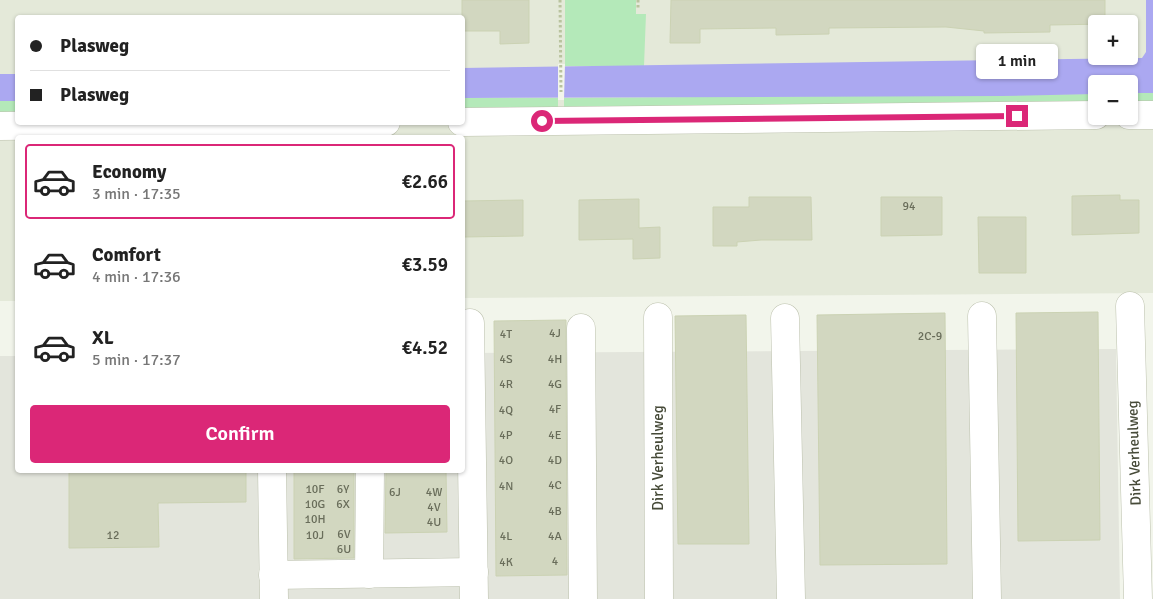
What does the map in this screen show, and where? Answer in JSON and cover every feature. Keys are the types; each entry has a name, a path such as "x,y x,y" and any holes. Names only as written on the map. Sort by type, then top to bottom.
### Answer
{"street":[{"path":"465,122 1088,115"},
{"path":"1138,115 1153,115"},
{"path":"0,126 96,125"},
{"name":"Dirk Verheulweg","path":"1130,306 1138,599"},
{"path":"982,316 987,599"},
{"name":"Dirk Verheulweg","path":"658,317 659,599"},
{"path":"786,318 791,599"},
{"path":"470,323 474,599"},
{"path":"581,328 583,599"},
{"path":"272,473 274,587 369,574 474,572"},
{"path":"369,574 370,473"}],"path":[{"path":"560,0 561,98"},
{"path":"638,0 638,10"}],"shaded area":[{"path":"0,0 1153,0 1153,293 465,298 465,135 15,135 15,301 0,301"},
{"path":"1146,0 1153,0 1153,93 1138,93 1138,75 1088,75 1088,94 465,98 465,68 1088,59 1088,65 1138,65 1138,58 1142,58 1146,52"},
{"path":"0,74 15,74 15,101 0,101"},
{"path":"1116,349 1120,599 0,599 0,356 15,356 15,473 465,473 465,353"}],"green space":[{"path":"565,0 636,0 636,14 646,14 644,66 565,66"},
{"path":"1138,93 1153,93 1153,105 1138,105"},
{"path":"1088,94 1088,105 564,110 564,98"},
{"path":"465,98 558,98 558,110 465,111"},
{"path":"0,101 15,101 15,114 0,114"}],"pier":[{"path":"558,64 565,64 564,100 558,100"}],"building":[{"path":"462,0 529,0 529,43 500,44 500,31 465,31 465,15 462,15"},
{"path":"671,0 1105,0 1105,15 1088,15 1088,24 1050,25 1050,32 984,33 984,31 946,27 829,28 829,34 776,35 776,28 700,29 700,43 670,43"},
{"path":"1120,195 1120,200 1139,200 1139,233 1072,235 1072,196"},
{"path":"749,197 811,197 812,240 761,240 737,242 737,246 713,246 713,207 749,207"},
{"path":"881,197 942,197 942,235 881,236"},
{"path":"639,199 639,228 660,227 660,258 633,259 633,239 579,240 579,200"},
{"path":"523,200 523,236 465,237 465,201"},
{"path":"978,217 1026,217 1026,273 979,273"},
{"path":"1098,312 1100,540 1018,541 1016,313"},
{"path":"945,313 947,564 820,565 817,315"},
{"path":"746,315 749,544 678,544 675,316"},
{"path":"566,320 567,575 496,576 494,321"},
{"path":"69,473 246,473 246,502 158,503 159,547 69,548"},
{"path":"294,473 354,473 354,558 294,559"},
{"path":"386,473 446,473 447,532 385,533"}],"route":[{"path":"542,121 1017,116"}]}
